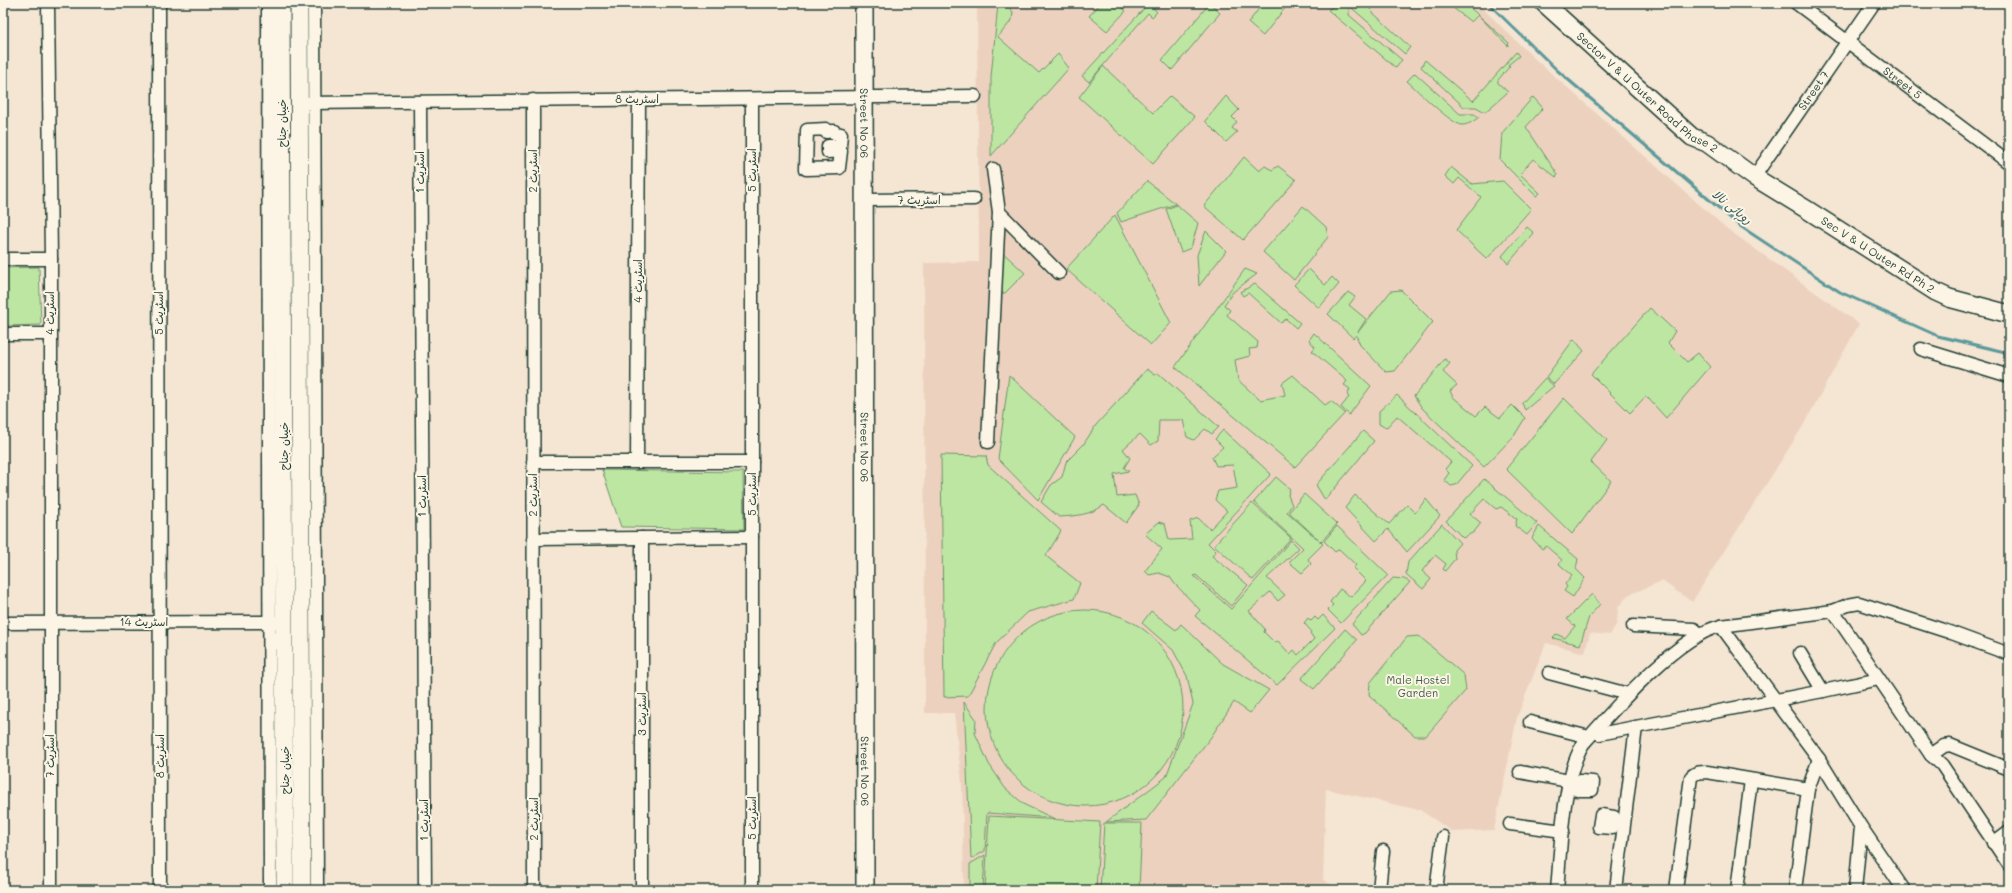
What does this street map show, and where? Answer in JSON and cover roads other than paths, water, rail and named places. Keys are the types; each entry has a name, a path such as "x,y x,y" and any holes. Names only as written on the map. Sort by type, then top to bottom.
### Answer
{"main road":[{"name":"خیبان جناح","path":"281,3 277,622 285,890"},
{"name":"خیبان جناح","path":"299,3 307,103 302,890"},
{"name":"Street No 06","path":"864,3 865,890"},
{"name":"Sector V & U Outer Road Phase 2","path":"1544,3 1692,137 1707,143 1754,178"},
{"path":"1558,3 1698,128 1707,143"},
{"name":"Sec V & U Outer Rd Ph 2","path":"1754,178 1806,209 1936,292 1949,298 2009,314"}],"street":[{"name":"اسٹریٹ 4","path":"48,3 51,259 50,622"},
{"name":"اسٹریٹ 5","path":"159,3 160,622"},
{"path":"268,3 277,622 270,890"},
{"path":"314,3 307,103 317,890"},
{"name":"Street 5","path":"1796,3 2009,163"},
{"name":"Street 7","path":"1754,178 1874,3"},
{"name":"اسٹریٹ 8","path":"307,103 975,96"},
{"name":"اسٹریٹ 4","path":"637,462 639,99"},
{"name":"اسٹریٹ 5","path":"752,99 752,890"},
{"name":"اسٹریٹ 2","path":"533,100 534,890"},
{"name":"اسٹریٹ 1","path":"420,102 425,890"},
{"path":"826,129 826,132 834,131 834,133 841,134 840,146 828,146 828,152 841,152 839,168 806,169 807,130 826,129"},
{"path":"988,442 994,278 999,212 993,170"},
{"name":"اسٹریٹ 7","path":"864,200 974,199"},
{"path":"999,212 1059,273"},
{"path":"3,259 51,259"},
{"path":"3,334 50,334"},
{"path":"1921,349 2009,376"},
{"path":"533,462 752,462"},
{"path":"533,539 752,537"},
{"name":"اسٹریٹ 3","path":"642,538 642,890"},
{"path":"1557,890 1569,781 1579,751 1628,694 1664,661 1700,634 1721,626 1833,611 1848,605 1859,603 1942,629 2009,654"},
{"path":"1833,611 1931,755 1942,766 2009,865"},
{"name":"اسٹریٹ 7","path":"50,622 51,890"},
{"name":"اسٹریٹ 8","path":"160,622 160,890"},
{"name":"اسٹریٹ 14","path":"3,623 277,622"},
{"path":"1633,626 1694,629 1700,634"},
{"path":"1721,626 1774,700 1819,759 1861,827 1904,890"},
{"path":"1800,653 1823,692"},
{"path":"1549,673 1628,694"},
{"path":"1530,722 1599,734 1823,692 1879,679"},
{"path":"1616,890 1636,727"},
{"path":"1931,755 1944,746 1950,745 2009,769"},
{"path":"1795,890 1808,789 1819,759"},
{"path":"1520,772 1569,781"},
{"path":"1676,890 1691,778 1698,772 1808,789"},
{"path":"1737,890 1751,780"},
{"path":"1510,824 1563,830"},
{"path":"1855,890 1861,827"},
{"path":"1993,843 2009,832"},
{"path":"1436,890 1443,837"},
{"path":"1379,890 1383,851"}],"waterway":[{"name":"روہائی نالا","path":"1488,3 1558,71 1740,226 1840,292 1938,336 2009,353"}],"park label":[{"name":"Male Hostel Garden","path":"1418,686"}]}
